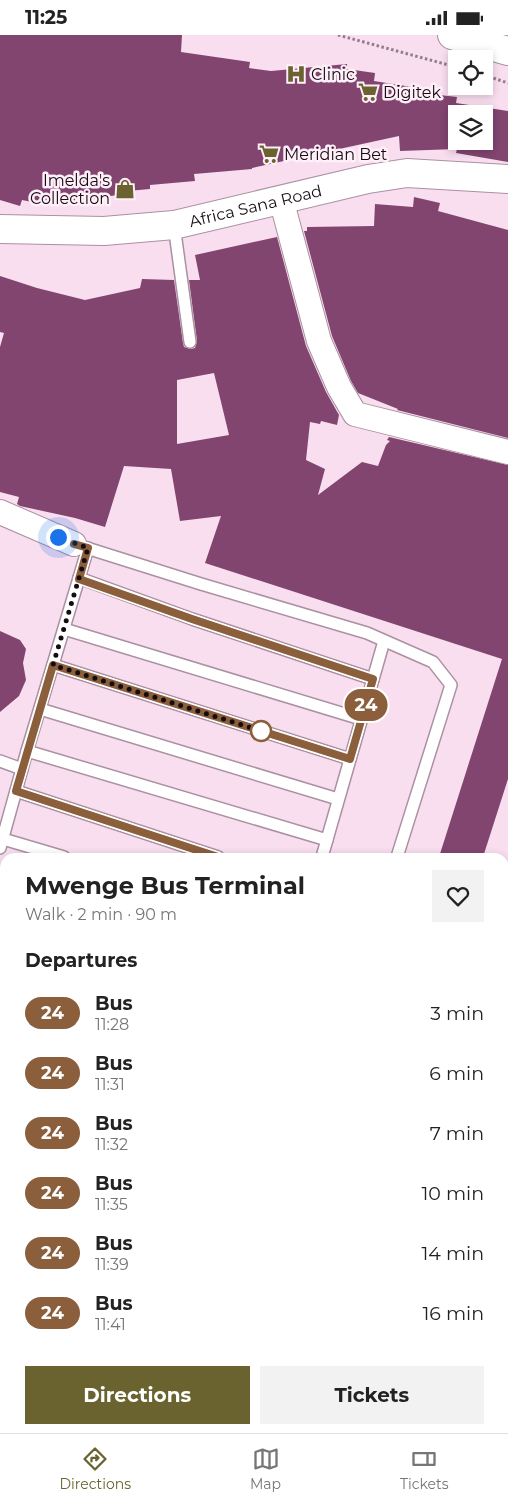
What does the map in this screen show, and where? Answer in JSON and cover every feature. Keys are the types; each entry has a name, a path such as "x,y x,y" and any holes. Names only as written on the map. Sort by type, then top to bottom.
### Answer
{"main road":[{"path":"452,35 508,51"},
{"name":"Africa Sana Road","path":"0,229 104,231 174,225 368,179 407,173 508,179"}],"street":[{"path":"281,199 319,341 339,387 355,414 508,451"},
{"path":"0,512 81,546"}],"lane":[{"path":"174,225 190,341"},
{"path":"45,853 2,844 27,751 79,579 81,546 201,585 367,633 432,662 451,685 398,853"},
{"path":"79,579 373,679"},
{"path":"64,629 361,719"},
{"path":"323,853 384,641"},
{"path":"53,665 350,759"},
{"path":"40,709 338,799"},
{"path":"27,751 326,840"},
{"path":"0,761 22,769"},
{"path":"16,791 206,853"}],"path":[{"path":"338,35 448,65"},
{"path":"493,78 508,83"}],"building":[{"path":"0,35 182,35 181,52 250,62 249,68 271,71 347,64 347,69 375,73 374,81 412,87 412,90 431,94 457,97 456,103 469,105 448,105 448,149 400,151 399,136 252,169 194,174 195,181 150,185 150,189 128,191 129,193 87,200 87,202 37,203 22,200 20,206 0,200"},
{"path":"493,109 508,111 508,162 456,153 457,150 493,150"},
{"path":"414,197 440,203 438,211 508,230 508,438 397,410 358,393 332,336 304,231 307,231 307,227 374,226 375,204 413,207"},
{"path":"277,237 306,346 326,392 339,415 337,425 321,421 320,424 310,422 306,460 325,469 318,495 362,462 378,466 386,445 390,441 387,440 389,437 508,465 508,779 484,853 440,853 502,659 205,563 221,516 180,521 171,469 124,466 105,527 75,518 20,506 17,504 19,497 0,492 0,347 4,333 0,332 0,276 85,300 140,288 142,279 174,280 183,343 184,347 191,349 195,348 197,341 189,280 200,280 195,255","holes":["214,373 229,435 177,444 177,380"]},
{"path":"0,631 20,640 26,649 23,663 26,680 19,696 0,712"}],"bus line":[{"name":"24","path":"74,544 88,548 79,579 373,679 350,759 53,665 16,791 206,853"}],"place":[{"name":"Clinic","path":"296,74"},
{"name":"Digitek","path":"368,92"},
{"name":"Meridian Bet","path":"269,154"},
{"name":"Imelda's Collection","path":"125,189"}],"route":[{"path":"58,537 88,548 53,665 261,731"}]}
